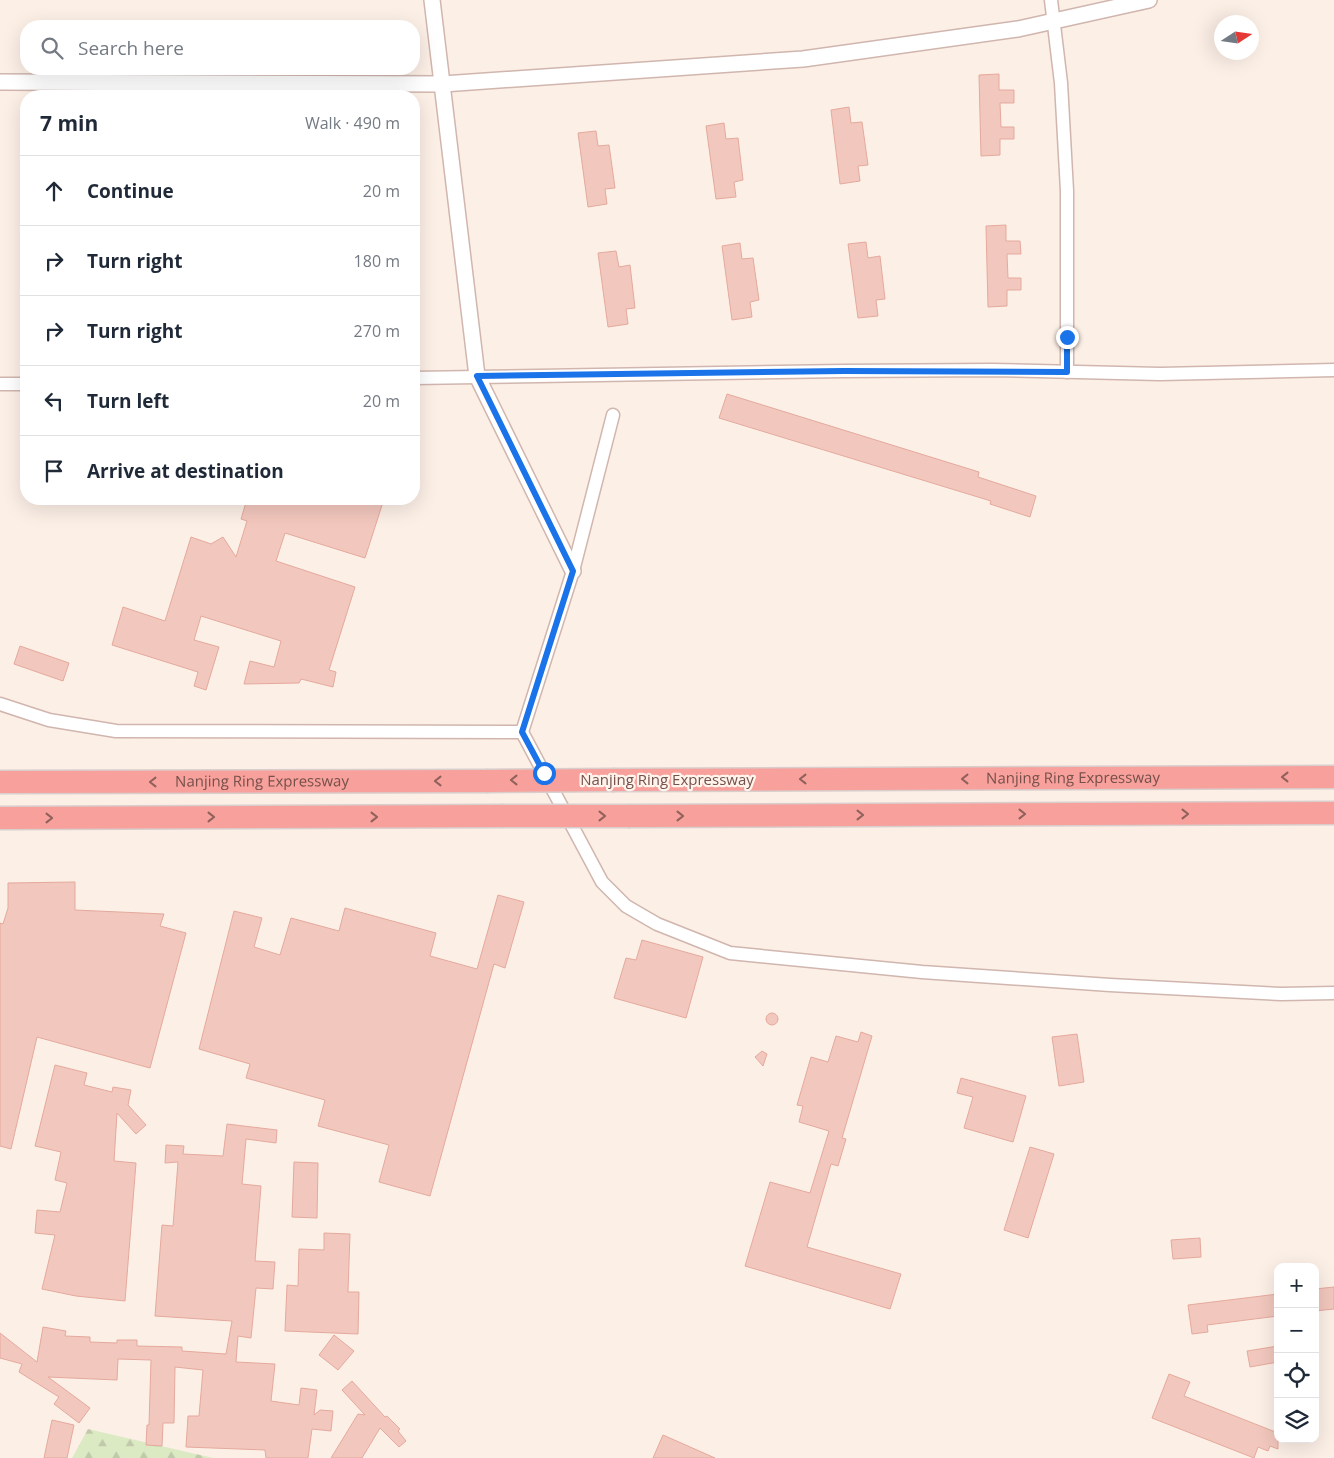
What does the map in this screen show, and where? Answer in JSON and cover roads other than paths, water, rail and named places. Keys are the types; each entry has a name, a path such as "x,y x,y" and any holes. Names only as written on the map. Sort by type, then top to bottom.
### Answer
{"highway":[{"name":"Nanjing Ring Expressway","path":"0,782 1334,777"},
{"path":"0,818 1334,813"}],"street":[{"path":"432,0 477,376 573,571"},
{"path":"1052,0 1056,21 1067,190 1067,372"},
{"path":"0,82 443,84 504,81 803,59 1018,29 1149,0"},
{"path":"420,378 844,371 1160,374 1334,370"},
{"path":"0,384 20,384"},
{"path":"613,415 573,571 522,732 602,882 626,906 657,924 730,952 922,972 1110,985 1280,994 1334,993"},
{"path":"0,704 49,720 116,731 522,732"}]}
